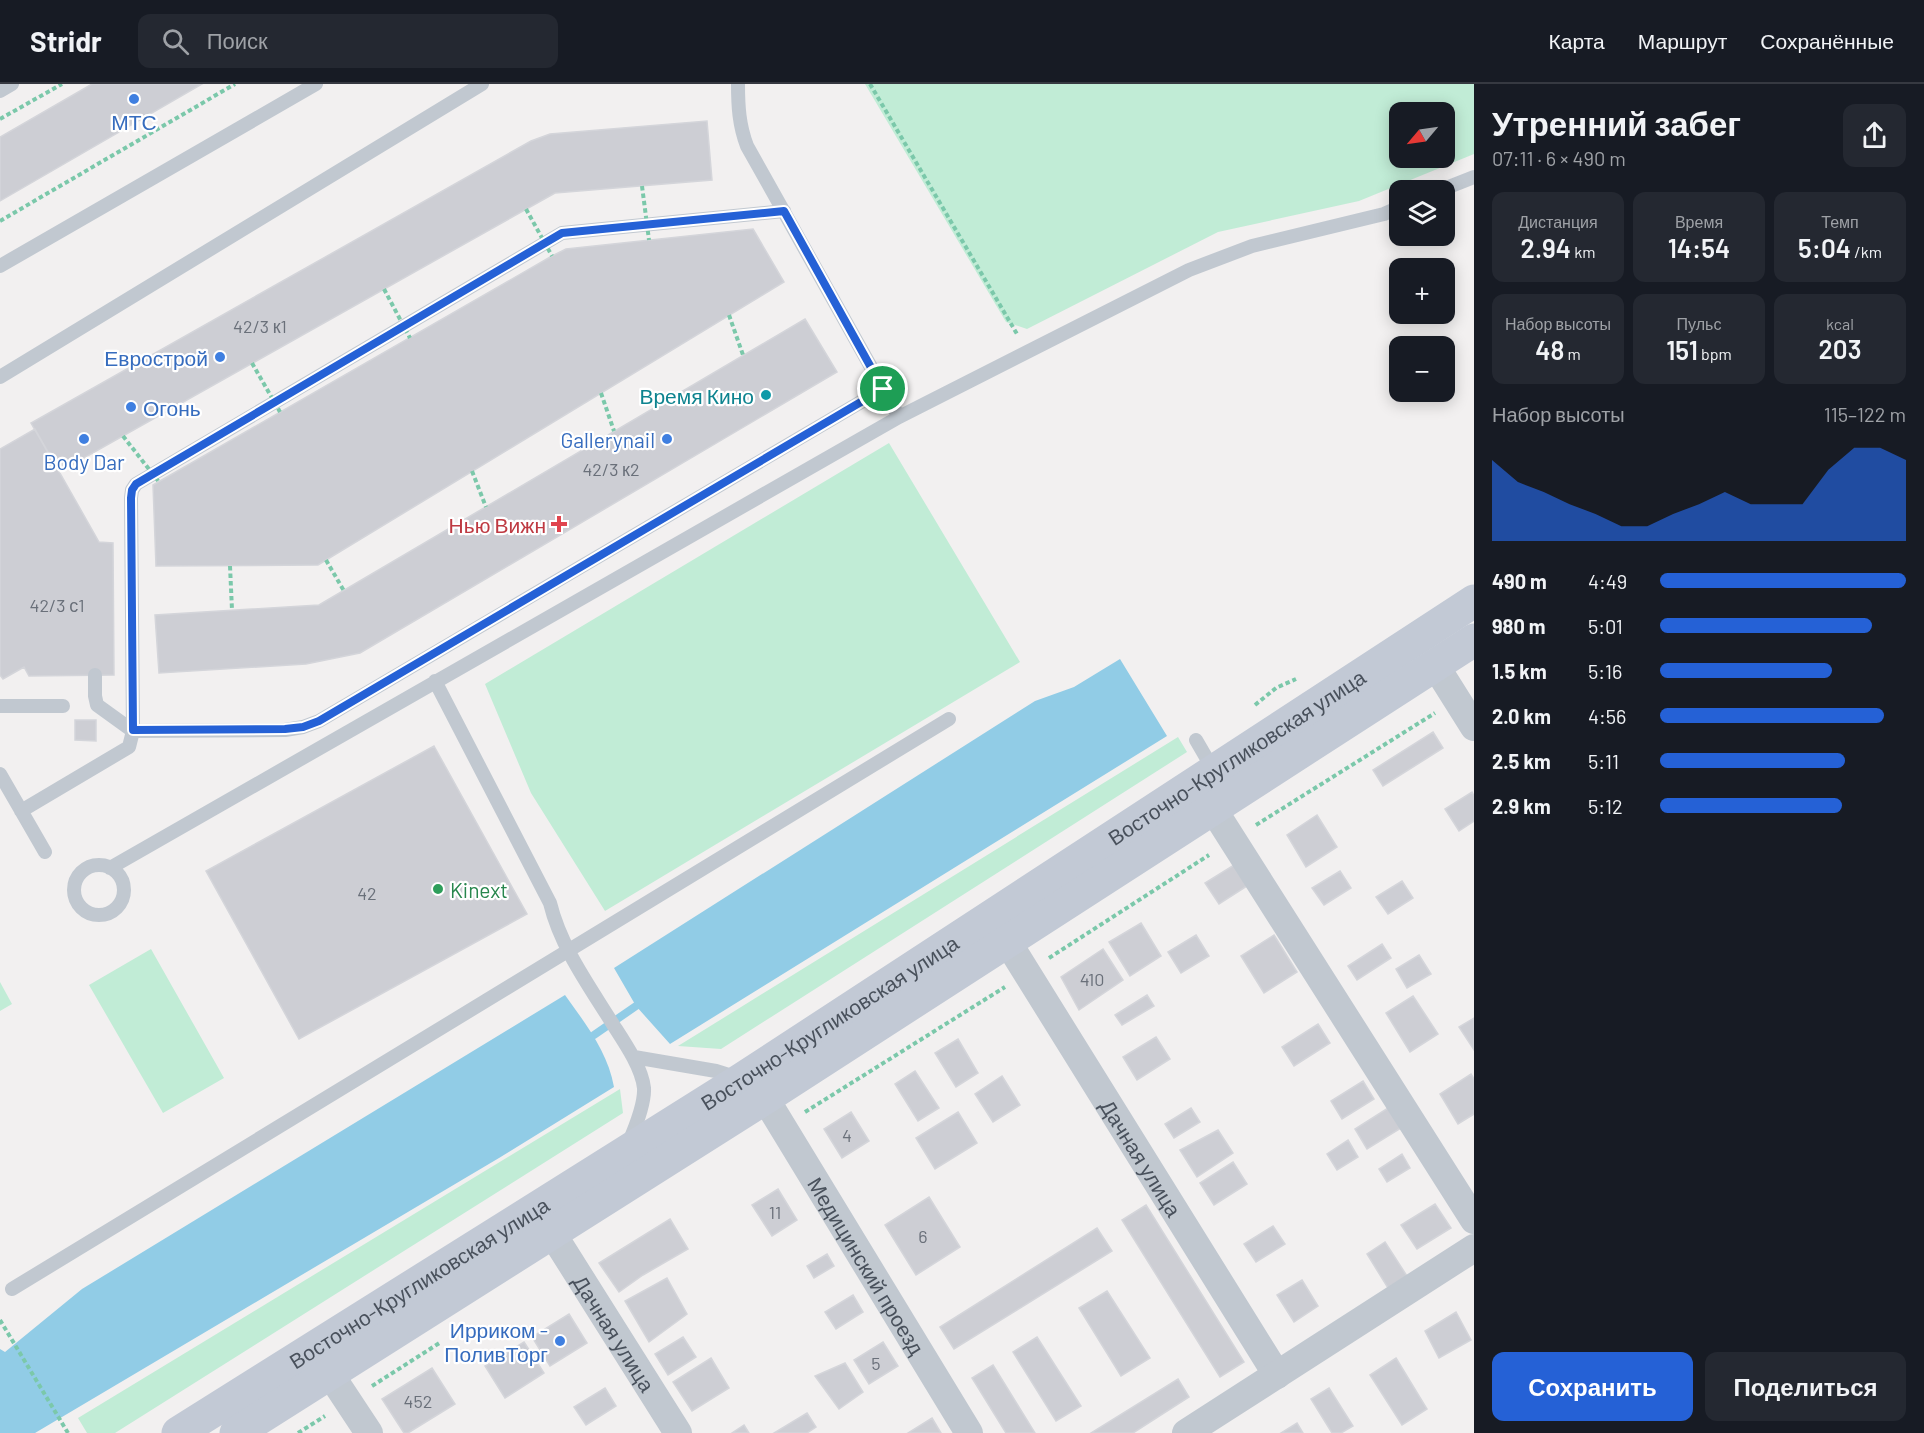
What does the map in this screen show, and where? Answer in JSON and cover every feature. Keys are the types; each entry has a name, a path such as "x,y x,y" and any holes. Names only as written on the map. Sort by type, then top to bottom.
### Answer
{"main road":[{"name":"Восточно-Кругликовская улица","path":"236,1433 552,1233 753,1089 1214,771 1474,602"},
{"name":"Восточно-Кругликовская улица","path":"178,1433 627,1150 753,1089 1007,941 1474,640"}],"street":[{"path":"1435,665 1474,728"},
{"path":"1213,809 1474,1220"},
{"name":"Дачная улица","path":"1007,941 1277,1375"},
{"name":"Медицинский проезд","path":"753,1089 782,1126 969,1433"},
{"name":"Дачная улица","path":"552,1233 678,1433"},
{"path":"1186,1433 1474,1248"},
{"path":"330,1374 369,1433"}],"lane":[{"path":"0,91 12,84"},
{"path":"0,266 298,88 316,84"},
{"path":"0,377 482,84"},
{"path":"738,84 738,110 747,146 899,417"},
{"path":"1455,184 1474,177"},
{"path":"21,811 129,747 133,730 131,498 136,484 562,233 784,211"},
{"path":"110,868 899,417 1189,270 1251,246 1389,212"},
{"path":"95,675 94,696 97,706 133,730 303,727 319,721 883,389"},
{"path":"435,681 550,903 554,920 568,951 634,1058 644,1089 638,1120 627,1150"},
{"path":"0,706 63,706"},
{"path":"12,1289 949,719"},
{"path":"1196,740 1214,771"},
{"path":"0,774 45,852"},
{"path":"634,1058 716,1071 753,1089"}],"path":[{"path":"0,119 62,84"},
{"path":"0,221 235,84"},
{"path":"870,84 1018,335"},
{"path":"642,186 649,240"},
{"path":"526,209 552,256"},
{"path":"384,289 410,338"},
{"path":"729,315 743,355"},
{"path":"252,363 280,412"},
{"path":"601,393 614,431"},
{"path":"123,436 159,482"},
{"path":"472,471 486,507"},
{"path":"326,560 344,591"},
{"path":"230,566 232,610"},
{"path":"782,1126 1027,973 1232,839 1456,699"},
{"path":"0,1320 68,1432"}],"green space":[{"path":"865,84 1474,84 1474,154 1455,162 1455,102 1389,102 1389,168 1440,168 1410,180 1389,180 1389,189 1359,201 1218,232 1027,329 1006,322"},
{"path":"889,443 1020,662 605,911 531,793 485,684"},
{"path":"1178,737 1187,752 721,1049 678,1046"},
{"path":"151,949 224,1078 163,1113 89,985"},
{"path":"0,982 12,1004 0,1011"},
{"path":"620,1089 623,1113 115,1433 87,1433 78,1418"}],"water":[{"path":"1120,659 1167,736 670,1044 636,1006 614,968 1035,701 1074,687"},
{"path":"565,995 601,1050 614,1087 499,1158 35,1433 0,1433 0,1349 5,1352 82,1289"}],"building":[{"path":"92,84 202,84 0,201 0,137"},
{"path":"707,121 712,180 555,193 59,472 31,423 531,141 550,134"},
{"path":"753,229 784,282 318,565 156,566 153,485 552,256 566,249"},
{"path":"805,319 837,372 360,653 306,664 159,673 155,615 319,605"},
{"path":"35,429 99,542 113,543 114,675 29,676 24,667 3,679 0,675 0,449"},
{"path":"75,720 96,720 96,741 75,740"},
{"path":"1433,732 1443,748 1383,786 1373,770"},
{"path":"434,746 527,914 299,1039 206,871"},
{"path":"1472,792 1474,821 1459,831 1445,809"},
{"path":"1317,815 1337,847 1306,867 1287,835"},
{"path":"1234,865 1247,886 1219,904 1205,883"},
{"path":"1340,871 1351,888 1324,905 1312,888"},
{"path":"1402,881 1413,898 1388,914 1376,897"},
{"path":"1141,923 1161,956 1130,976 1109,942"},
{"path":"1196,935 1209,956 1181,973 1168,952"},
{"path":"1274,935 1297,972 1264,993 1241,956"},
{"path":"1382,944 1391,958 1357,980 1348,966"},
{"path":"1103,949 1123,980 1079,1010 1061,977"},
{"path":"1419,955 1431,974 1407,988 1396,969"},
{"path":"1147,995 1154,1006 1122,1025 1115,1015"},
{"path":"1413,996 1438,1034 1410,1052 1386,1013"},
{"path":"1474,1018 1474,1050 1459,1027"},
{"path":"1318,1024 1330,1043 1294,1066 1282,1047"},
{"path":"1156,1037 1170,1059 1137,1080 1123,1057"},
{"path":"958,1039 978,1073 956,1087 935,1053"},
{"path":"915,1071 939,1108 918,1121 895,1084"},
{"path":"1471,1074 1474,1079 1474,1114 1458,1124 1440,1094"},
{"path":"1002,1076 1020,1105 993,1122 975,1094"},
{"path":"1363,1081 1374,1099 1342,1119 1331,1101"},
{"path":"1191,1108 1200,1122 1174,1138 1165,1124"},
{"path":"1388,1108 1401,1128 1367,1149 1355,1129"},
{"path":"851,1112 869,1141 842,1158 824,1129"},
{"path":"958,1112 977,1143 935,1169 916,1138"},
{"path":"1218,1130 1233,1153 1197,1177 1180,1150"},
{"path":"1348,1140 1358,1157 1337,1170 1327,1154"},
{"path":"1402,1154 1410,1168 1387,1182 1379,1169"},
{"path":"1233,1162 1247,1184 1214,1205 1200,1183"},
{"path":"778,1189 797,1220 772,1236 752,1205"},
{"path":"929,1197 960,1247 916,1275 885,1225"},
{"path":"1435,1204 1451,1228 1417,1249 1401,1225"},
{"path":"1146,1205 1244,1362 1220,1377 1122,1220"},
{"path":"670,1219 688,1249 619,1292 599,1263"},
{"path":"1273,1226 1285,1244 1256,1262 1244,1244"},
{"path":"1097,1228 1112,1251 954,1349 940,1327"},
{"path":"1385,1242 1407,1276 1388,1288 1367,1254"},
{"path":"827,1254 834,1266 814,1278 807,1266"},
{"path":"667,1278 687,1314 649,1342 625,1301"},
{"path":"1302,1280 1318,1306 1294,1322 1277,1295"},
{"path":"1107,1291 1150,1358 1121,1376 1079,1308"},
{"path":"853,1295 863,1312 836,1329 825,1312"},
{"path":"1456,1312 1471,1340 1439,1358 1425,1331"},
{"path":"569,1314 587,1343 550,1366 532,1337"},
{"path":"683,1337 696,1357 668,1375 655,1354"},
{"path":"1037,1337 1081,1406 1056,1421 1013,1352"},
{"path":"524,1342 544,1373 505,1398 485,1366"},
{"path":"883,1342 898,1366 869,1384 854,1360"},
{"path":"711,1358 729,1388 692,1411 673,1382"},
{"path":"1396,1358 1427,1409 1402,1425 1370,1375"},
{"path":"845,1363 863,1392 839,1409 815,1376"},
{"path":"993,1365 1035,1433 1006,1433 972,1378"},
{"path":"432,1368 455,1404 408,1433 404,1433 382,1399"},
{"path":"1178,1379 1189,1397 1133,1433 1091,1433"},
{"path":"605,1388 616,1406 586,1425 574,1407"},
{"path":"1329,1388 1353,1426 1341,1433 1332,1433 1311,1399"},
{"path":"807,1413 816,1427 807,1433 774,1433"},
{"path":"932,1418 941,1433 908,1433"},
{"path":"1297,1423 1303,1433 1281,1433"},
{"path":"744,1425 749,1433 732,1433"}],"waterway":[{"path":"594,1035 636,1006"}],"place":[{"name":"МТС","path":"134,99"},
{"name":"Еврострой","path":"220,357"},
{"name":"Время Кино","path":"766,395"},
{"name":"Огонь","path":"131,407"},
{"name":"Body Dar","path":"84,439"},
{"name":"Gallerynail","path":"667,439"},
{"name":"Нью Вижн","path":"559,524"},
{"name":"Kinext","path":"438,889"},
{"name":"Ирриком - ПоливТорг","path":"560,1341"}],"route":[{"path":"784,211 883,389 319,721 303,727 285,729 133,730 131,498 136,484 562,233 784,211"}]}
